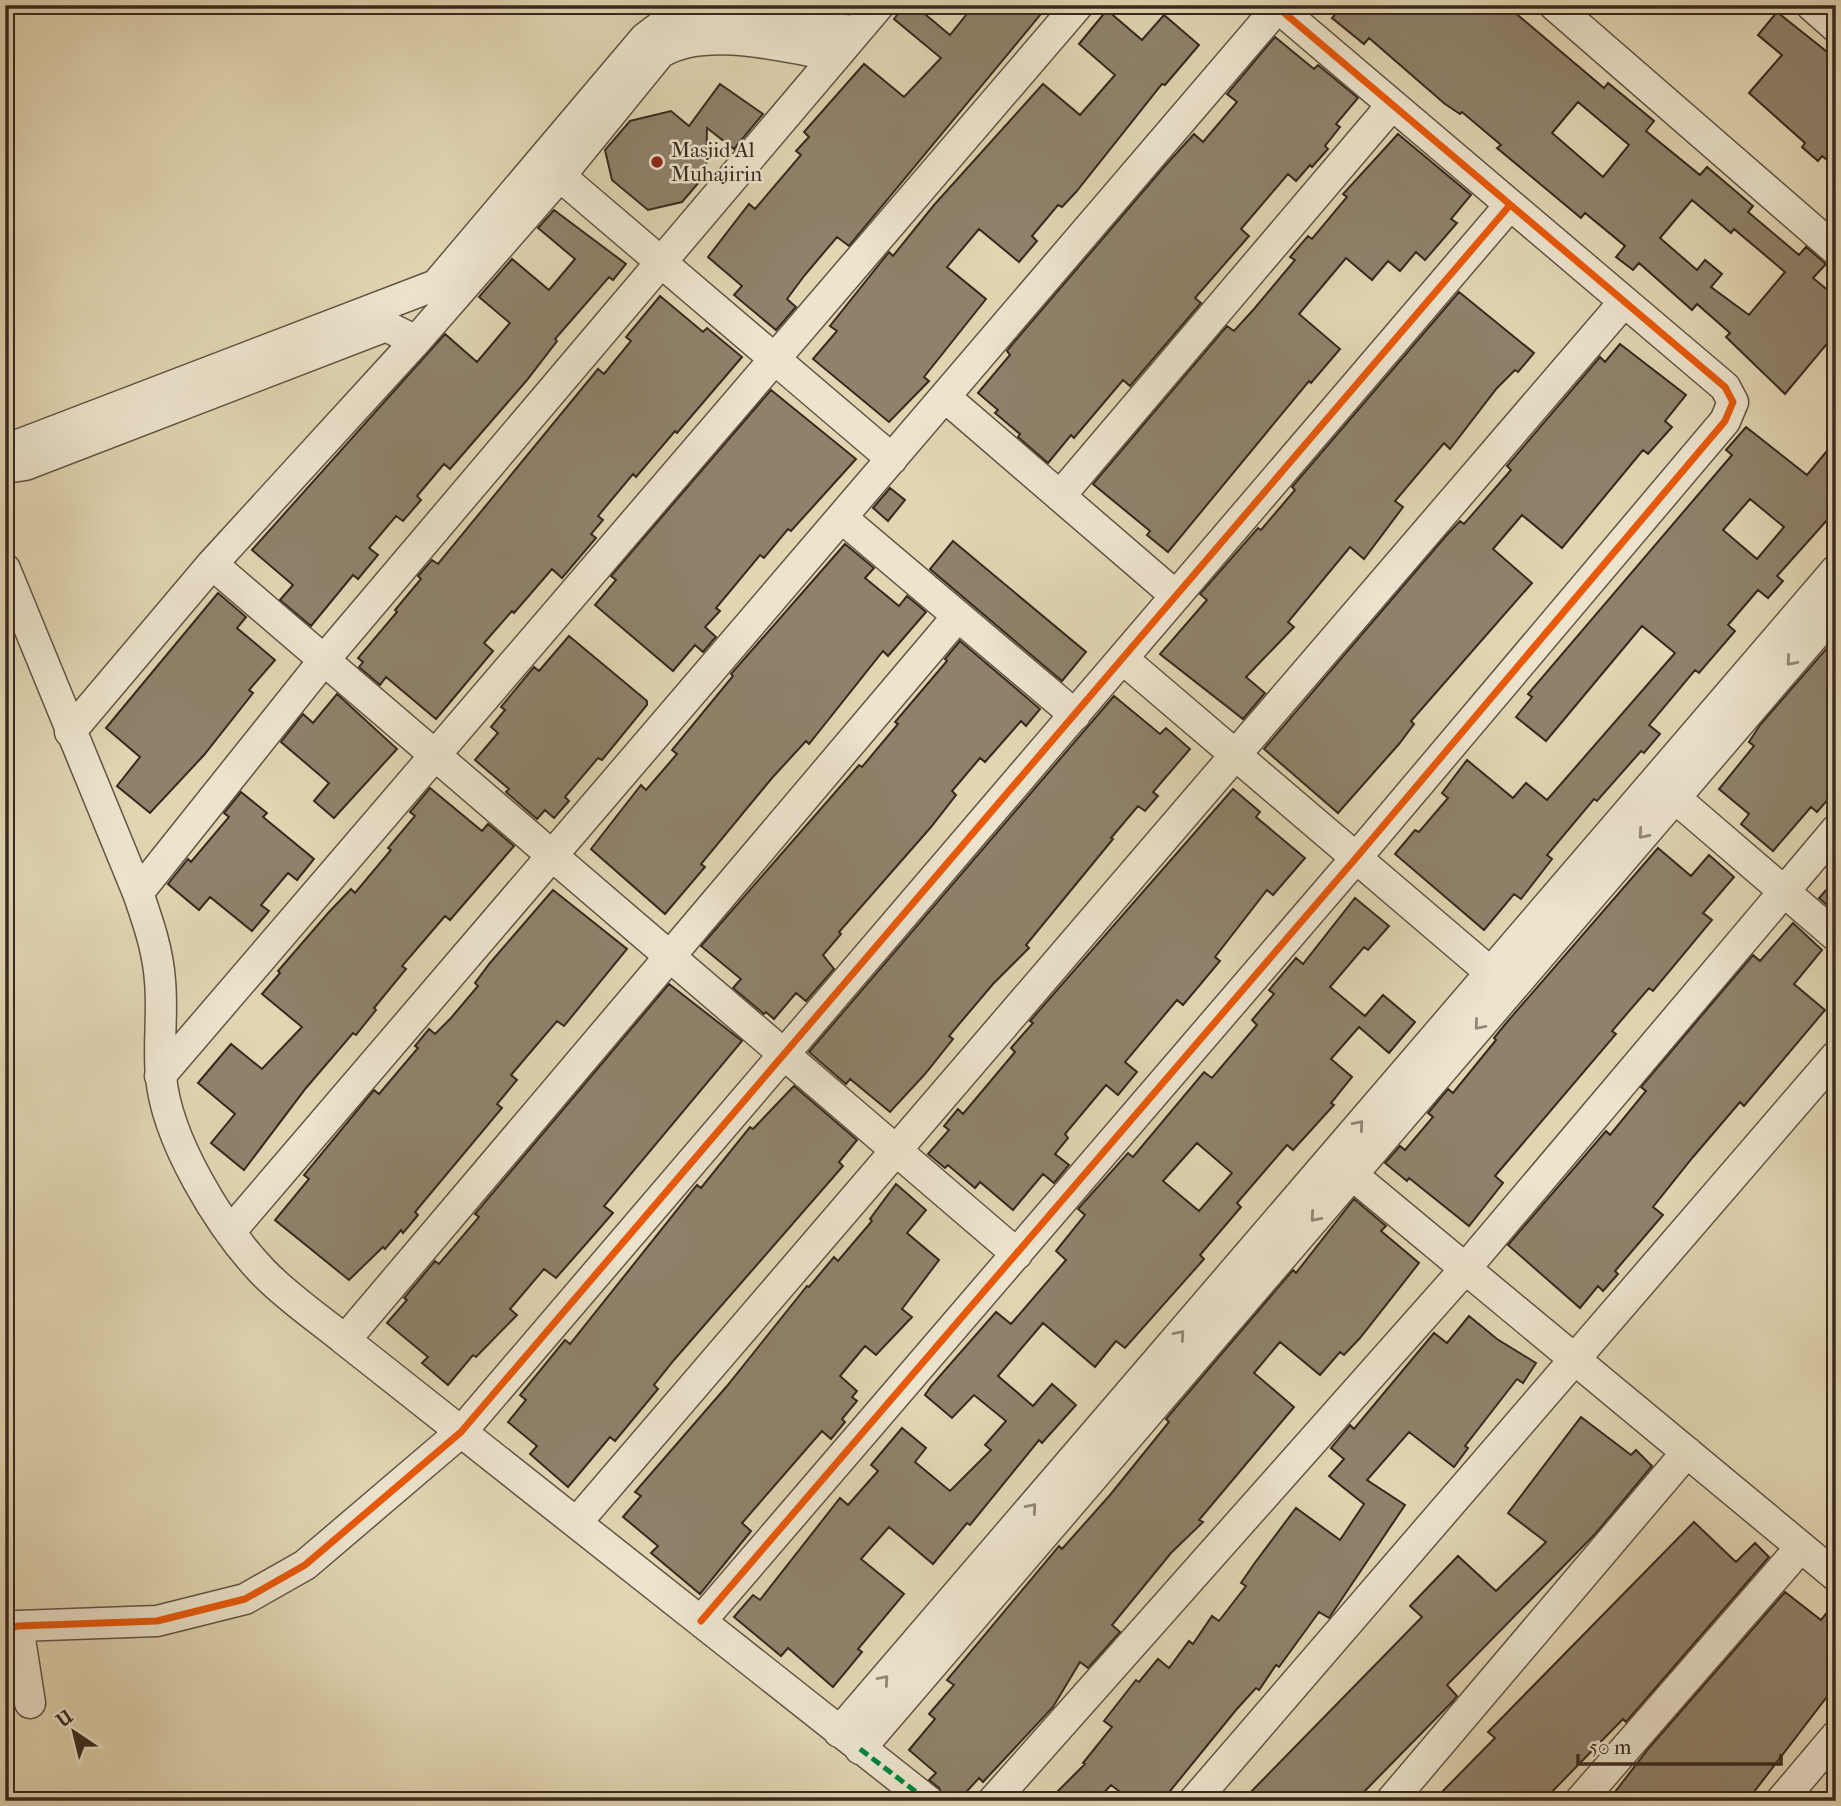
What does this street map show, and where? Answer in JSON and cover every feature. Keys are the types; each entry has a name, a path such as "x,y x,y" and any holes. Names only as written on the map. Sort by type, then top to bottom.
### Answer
{"street":[{"path":"138,893 324,660 879,5"},
{"path":"160,1076 1078,5"},
{"path":"1554,5 1836,250"},
{"path":"1811,5 1836,27"},
{"path":"230,1232 553,857 1276,6 1725,387 1733,402 1725,421 1356,858 701,1621"},
{"path":"5,450 436,285 645,38 665,23 685,19 857,31"},
{"path":"70,732 212,564 416,341 561,176 660,53 676,43 692,39 765,44 836,56"},
{"path":"1060,496 1392,105"},
{"path":"561,176 892,459"},
{"path":"30,1703 12,1628 157,1621 245,1599 305,1565 461,1432 1510,205"},
{"path":"577,1522 1624,302"},
{"path":"5,468 25,465 386,326 416,341"},
{"path":"945,397 1176,596"},
{"path":"842,518 1075,715"},
{"path":"212,564 1017,1254"},
{"path":"5,569 138,893 156,946 161,982 160,1076 179,1143 230,1232 263,1273 345,1340 928,1801"},
{"path":"849,1741 1664,789 1836,569"},
{"path":"1664,789 1836,610"},
{"path":"345,1340 958,616"},
{"path":"1123,659 1500,981"},
{"path":"1664,789 1836,936"},
{"path":"993,1801 1465,1269 1836,830"},
{"path":"1194,1801 1836,1056"},
{"path":"1341,1166 1836,1576"},
{"path":"1391,1801 1687,1452"},
{"path":"1580,1801 1801,1547"},
{"path":"1781,1801 1834,1741"}],"building":[{"path":"905,5 914,5 950,35 974,5 1030,5 1041,14 849,246 837,237 804,276 787,299 796,307 776,330 734,295 742,286 708,257 749,204 755,209 801,155 796,151 809,137 804,132 864,64 904,97 941,58 894,19"},
{"path":"1343,5 1506,5 1604,88 1608,83 1654,121 1646,131 1700,175 1707,167 1753,206 1748,212 1799,255 1806,247 1826,264 1813,278 1836,297 1836,333 1785,394 1726,337 1730,333 1697,304 1692,310 1639,263 1633,270 1616,257 1625,246 1585,213 1581,218 1497,148 1501,145 1462,112 1460,114 1445,104 1369,38 1364,44 1332,18","holes":["1578,102 1629,145 1603,177 1552,133","1692,200 1731,233 1734,229 1785,272 1749,315 1711,287 1722,274 1705,260 1697,270 1660,238"]},
{"path":"1107,10 1142,40 1164,15 1199,45 1165,85 1162,84 1076,192 1062,207 1058,205 1032,236 1037,241 1019,262 979,229 947,267 986,299 924,377 929,381 889,422 813,359 837,331 830,326 889,252 893,256 934,205 1043,84 1080,115 1115,75 1079,44"},
{"path":"1777,12 1836,59 1836,167 1822,156 1818,161 1802,147 1805,143 1749,93 1782,55 1758,35"},
{"path":"1275,37 1314,69 1318,65 1358,98 1336,124 1340,127 1325,146 1328,149 1312,167 1310,165 1296,181 1288,174 1241,229 1249,236 1195,298 1201,303 1130,386 1123,380 1074,438 1071,435 1048,463 1018,437 1020,434 995,413 998,410 978,393 1010,355 1007,351 1010,347 1164,167 1194,134 1203,142 1237,102 1227,94"},
{"name":"Masjid Al Muhajirin","path":"720,84 763,114 734,149 707,128 706,174 682,202 648,210 612,180 605,150 630,121 671,111 689,126"},
{"path":"1398,134 1471,195 1451,219 1457,223 1425,260 1416,252 1400,271 1388,261 1372,280 1346,258 1299,314 1340,349 1311,383 1309,381 1168,552 1147,535 1150,531 1093,484 1227,326 1234,331 1254,309 1295,260 1290,257 1308,236 1312,239 1347,197 1343,194"},
{"path":"554,210 626,264 613,280 609,277 555,339 557,341 527,380 450,469 444,464 417,496 421,500 403,521 396,516 369,548 378,555 358,579 353,575 311,626 280,600 293,585 252,550 445,334 477,362 510,323 479,297 512,259 549,290 575,259 538,228"},
{"path":"1459,292 1534,353 1518,372 1515,370 1497,388 1450,449 1444,443 1395,501 1403,507 1364,559 1350,547 1288,622 1294,627 1246,677 1265,693 1243,719 1160,654 1207,600 1200,594 1258,528 1261,530 1295,490 1292,487"},
{"path":"660,296 703,332 707,328 742,357 677,433 675,431 636,477 633,474 598,516 603,520 591,534 596,538 562,578 552,569 484,643 493,651 436,719 386,677 380,685 359,667 363,662 358,658 397,612 395,610 421,579 418,576 432,560 438,564 598,369 604,374 631,341 626,337"},
{"path":"1620,344 1686,395 1665,421 1672,427 1648,454 1643,450 1562,548 1522,515 1493,549 1532,583 1411,721 1414,724 1399,744 1338,813 1264,749 1445,537 1460,521 1464,524 1511,470 1507,466 1600,357 1605,362"},
{"path":"771,390 856,459 791,531 788,529 764,558 760,555 716,608 720,611 705,627 716,637 703,652 695,645 673,671 595,605 616,580 611,576"},
{"path":"1746,427 1807,475 1836,440 1836,510 1777,576 1783,581 1768,598 1758,590 1728,625 1735,631 1699,673 1695,670 1649,725 1660,734 1644,753 1641,751 1597,801 1594,799 1547,855 1552,859 1521,899 1514,894 1484,930 1395,854 1415,830 1419,832 1448,798 1442,793 1467,760 1513,798 1526,783 1547,800 1675,653 1642,626 1546,741 1516,717 1532,697 1528,694 1732,455 1726,450","holes":["1750,499 1784,527 1757,559 1723,530"]},
{"path":"890,488 905,500 888,521 873,508"},
{"path":"953,541 1086,652 1062,681 930,569"},
{"path":"845,544 874,568 865,578 899,606 907,596 926,612 888,656 883,651 809,744 806,741 772,778 701,864 705,867 665,914 591,849 641,785 646,790 677,754 672,750 733,676 731,674"},
{"path":"218,593 246,617 237,628 275,660 249,690 253,693 204,755 150,813 117,786 140,757 106,728"},
{"path":"569,636 647,701 647,705 602,760 598,758 565,797 569,801 554,818 545,810 537,819 506,792 509,789 475,760 498,733 491,727 505,710 501,707 534,667 539,671"},
{"path":"960,641 1040,709 1026,726 1021,721 985,762 980,758 952,791 956,795 931,827 839,932 841,934 823,955 834,969 806,1001 796,993 774,1019 766,1012 764,1014 733,988 741,979 701,946 859,765 862,767"},
{"path":"1827,648 1836,655 1836,790 1817,812 1811,807 1773,851 1741,824 1749,814 1719,789 1754,746 1749,742 1760,725"},
{"path":"337,694 397,749 334,818 314,801 329,783 281,742 303,714 313,723"},
{"path":"1114,696 1160,734 1166,728 1190,749 1153,792 1158,796 1145,811 1138,806 1026,945 1029,948 993,984 949,1036 953,1039 925,1074 890,1112 850,1079 846,1084 809,1052"},
{"path":"430,788 482,831 488,824 514,846 450,920 445,916 402,966 406,969 374,1008 376,1010 306,1088 244,1170 211,1143 235,1114 198,1083 231,1044 262,1069 302,1027 262,994 280,973 278,971 329,912 351,889 355,893 391,850 388,848 415,816 410,812"},
{"path":"1233,789 1260,812 1256,817 1305,858 1273,895 1267,890 1215,957 1220,961 1183,1005 1177,1000 1125,1062 1137,1072 1118,1095 1106,1085 1065,1134 1068,1138 1055,1154 1069,1165 1054,1183 1043,1174 1013,1210 980,1182 975,1188 948,1165 945,1168 928,1154 949,1130 944,1126 958,1109 963,1114 1015,1052 1011,1048 1033,1023 1030,1021"},
{"path":"241,792 267,813 263,817 314,859 297,880 288,873 261,905 269,911 252,931 210,897 199,910 168,884 188,859 191,862 229,817 224,813"},
{"path":"1658,848 1691,876 1709,855 1734,877 1703,913 1712,920 1653,991 1649,988 1612,1031 1616,1034 1495,1176 1503,1183 1469,1226 1409,1178 1407,1181 1385,1163 1400,1146 1405,1150 1433,1117 1428,1113 1448,1089 1453,1093 1496,1040 1494,1038 1507,1022"},
{"path":"1836,879 1836,911 1835,912 1819,898"},
{"path":"553,890 627,949 564,1026 557,1021 511,1075 517,1080 497,1104 502,1108 415,1212 418,1215 403,1233 401,1230 385,1249 383,1247 349,1280 275,1220 309,1179 304,1175 374,1090 379,1094 418,1048 415,1046 429,1029 435,1034 451,1018 478,986 475,983 490,963"},
{"path":"1355,898 1389,926 1368,950 1364,947 1330,987 1365,1016 1383,995 1415,1022 1389,1053 1359,1027 1331,1059 1352,1077 1331,1103 1334,1105 1293,1150 1287,1145 1237,1203 1241,1207 1200,1255 1204,1259 1125,1348 1116,1341 1095,1367 1043,1323 998,1376 1033,1406 1052,1384 1076,1405 1042,1443 1039,1440 970,1525 967,1523 933,1564 889,1527 861,1559 904,1594 858,1649 862,1652 833,1687 788,1648 781,1656 734,1617 753,1595 760,1600 840,1498 848,1505 878,1471 871,1465 902,1428 926,1448 915,1462 950,1491 991,1450 985,1445 1006,1421 974,1395 952,1418 925,1395 996,1312 1011,1324 1066,1260 1056,1251 1085,1215 1078,1209 1128,1153 1133,1157 1204,1072 1212,1078 1257,1025 1252,1020 1274,994 1269,990 1296,958 1303,964","holes":["1197,1143 1232,1173 1199,1211 1163,1181"]},
{"path":"1793,923 1822,950 1794,984 1825,1010 1744,1106 1740,1102 1693,1157 1653,1207 1663,1215 1615,1271 1618,1274 1603,1291 1598,1286 1580,1308 1508,1245 1606,1131 1610,1135 1646,1091 1641,1087 1753,955 1760,961"},
{"path":"669,984 742,1041 604,1206 613,1213 556,1278 544,1269 510,1309 517,1315 476,1357 473,1355 448,1385 422,1363 428,1357 387,1323 435,1261 439,1264 479,1217 475,1214"},
{"path":"794,1086 857,1140 839,1162 843,1166 674,1360 654,1385 658,1389 615,1441 610,1437 568,1487 530,1454 537,1446 508,1422 526,1400 520,1395 565,1340 570,1344 697,1185 701,1188 750,1127 753,1129"},
{"path":"896,1184 926,1210 907,1233 939,1260 902,1309 912,1317 876,1355 865,1346 840,1376 857,1391 852,1397 857,1401 842,1419 845,1422 831,1439 822,1431 742,1523 751,1531 700,1594 651,1553 658,1546 623,1517 641,1496 635,1492 727,1386 807,1286 809,1287 834,1257 838,1261 872,1221 870,1219"},
{"path":"1354,1199 1386,1226 1381,1231 1419,1263 1360,1338 1344,1355 1340,1352 1320,1375 1280,1342 1254,1373 1294,1407 1199,1520 1203,1522 1171,1553 1112,1625 1120,1632 1088,1668 1080,1662 1053,1707 983,1782 979,1778 958,1801 945,1801 939,1788 929,1780 936,1773 909,1750 935,1719 929,1714 954,1685 947,1680 1059,1546 1062,1549 1110,1495 1169,1422 1166,1419 1293,1270 1296,1273"},
{"path":"1469,1316 1497,1339 1536,1363 1523,1383 1517,1379 1465,1446 1468,1448 1454,1467 1409,1432 1367,1480 1405,1505 1329,1618 1319,1612 1279,1667 1276,1665 1259,1690 1256,1688 1236,1710 1162,1801 1132,1801 1111,1785 1096,1801 1048,1801 1085,1764 1083,1763 1112,1727 1104,1721 1136,1680 1139,1682 1158,1659 1169,1668 1189,1641 1193,1644 1212,1616 1219,1621 1246,1586 1241,1583 1296,1508 1340,1540 1364,1504 1329,1476 1344,1459 1331,1448 1350,1425 1354,1429 1434,1333 1447,1343"},
{"path":"1581,1417 1631,1455 1636,1450 1652,1466 1596,1533 1447,1685 1457,1696 1453,1701 1355,1801 1242,1801 1422,1617 1410,1606 1458,1556 1496,1591 1546,1542 1508,1513"},
{"path":"1694,1522 1736,1562 1755,1543 1769,1557 1626,1722 1623,1719 1543,1801 1433,1801 1495,1738 1488,1732"},
{"path":"1785,1592 1821,1620 1836,1601 1836,1685 1747,1801 1608,1801 1649,1748"}],"marked path":[{"path":"860,1749 928,1801"}],"cycle path":[{"path":"701,1621 1356,858 1725,421 1733,402 1725,387 1275,5"},
{"path":"5,1630 18,1626 157,1621 245,1599 305,1565 461,1432 1510,205"}],"place":[{"name":"Masjid Al Muhajirin","path":"657,162"}]}
